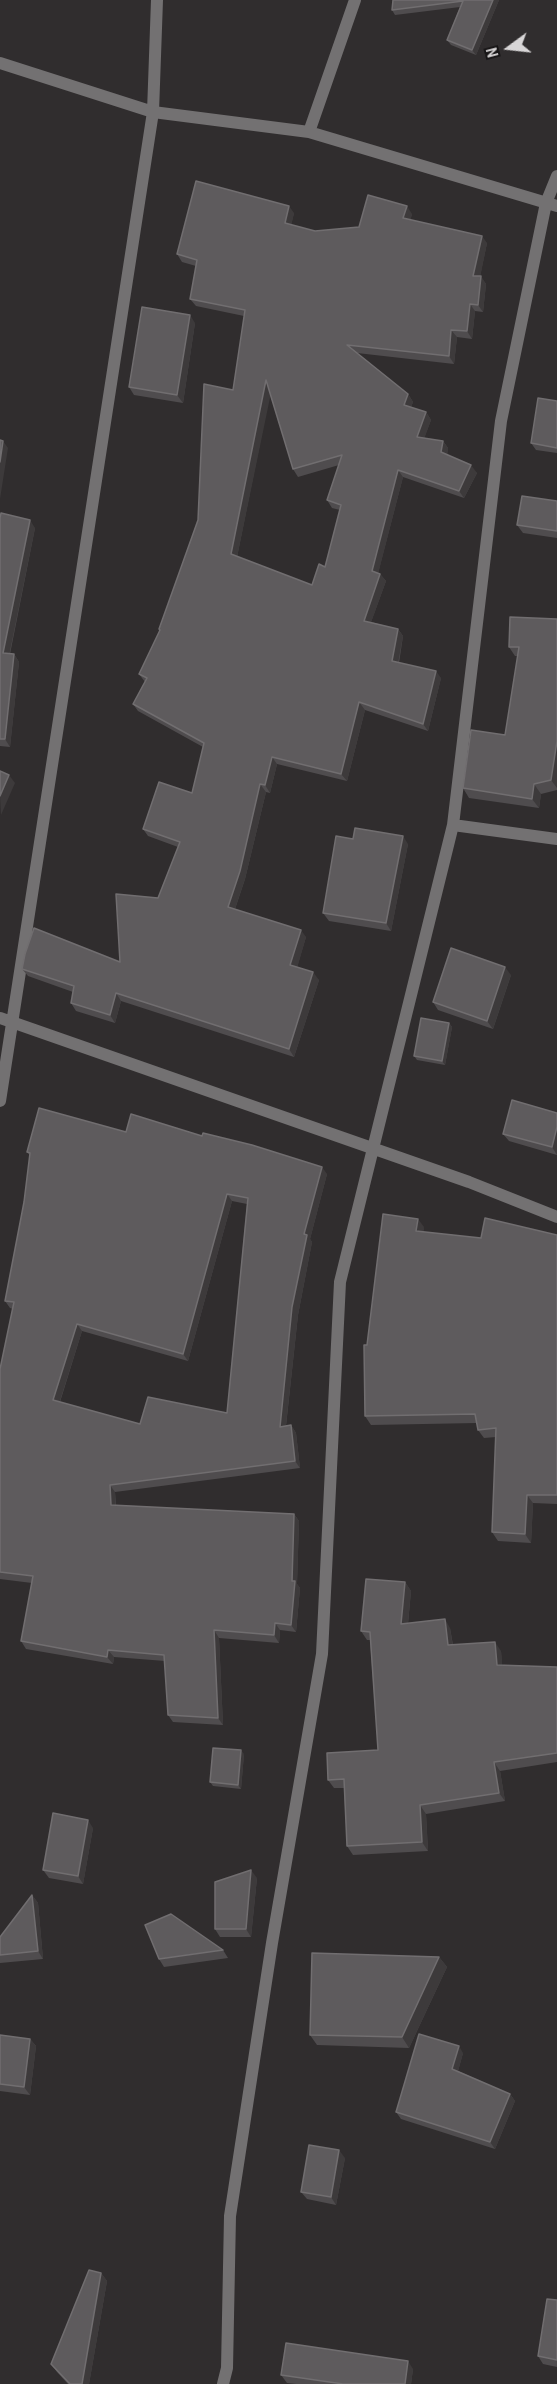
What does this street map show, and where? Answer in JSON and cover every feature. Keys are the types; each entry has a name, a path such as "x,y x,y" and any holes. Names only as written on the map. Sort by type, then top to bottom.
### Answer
{"street":[{"path":"0,1101 6,1020 153,112 157,0"},
{"path":"309,132 355,0"},
{"path":"0,63 153,112 309,132 551,204"},
{"path":"223,2384 227,2368 230,2216 272,1943 322,1654 340,1282 453,825 501,421 557,176"},
{"path":"453,825 557,839"},
{"path":"6,1020 374,1148 557,1217"}],"building":[{"path":"393,0 493,0 472,50 447,40 463,1 392,10"},
{"path":"196,181 289,206 285,223 315,231 359,227 368,195 407,206 403,218 482,236 473,276 481,276 478,305 470,304 467,331 451,330 449,356 347,345 408,394 404,405 426,412 417,437 443,441 441,452 471,465 459,491 398,470 372,571 380,574 364,621 398,629 392,661 436,671 423,724 359,702 341,774 272,757 265,785 260,784 240,871 228,907 301,930 290,965 313,972 289,1049 116,993 110,1015 71,1003 74,986 22,969 34,928 120,962 116,894 158,898 180,842 143,829 159,782 192,793 204,743 133,704 147,678 139,674 160,630 198,520 204,384 233,390 245,310 190,299 197,260 177,254","holes":["266,380 293,469 342,455 327,500 341,505 325,567 319,564 312,585 231,554"]},
{"path":"142,307 190,315 177,395 129,387"},
{"path":"538,398 557,401 557,448 531,443"},
{"path":"0,440 3,441 0,462"},
{"path":"522,496 557,501 557,531 517,525"},
{"path":"1,513 30,520 3,653 14,654 5,739 0,739"},
{"path":"510,617 557,619 557,741 551,780 534,784 532,799 463,788 471,730 505,735 519,647 509,647"},
{"path":"0,771 9,775 0,796"},
{"path":"355,828 403,836 386,923 323,913 336,836 353,839"},
{"path":"451,948 505,967 487,1021 433,1002"},
{"path":"421,1018 449,1023 442,1061 414,1056"},
{"path":"512,1100 557,1113 557,1127 552,1147 503,1134"},
{"path":"39,1108 126,1132 131,1114 202,1136 203,1133 252,1145 322,1167 304,1234 307,1235 292,1307 280,1427 291,1425 295,1461 110,1485 111,1505 294,1514 292,1581 295,1581 291,1625 275,1623 274,1635 214,1630 218,1718 168,1715 164,1655 108,1650 107,1657 21,1641 33,1576 0,1572 0,1369 14,1302 5,1301 24,1202 30,1153 27,1152","holes":["227,1194 248,1198 227,1413 148,1397 140,1424 53,1400 77,1324 183,1354"]},
{"path":"383,1214 418,1219 416,1231 481,1238 485,1218 557,1235 557,1495 527,1495 525,1534 492,1532 496,1428 478,1430 475,1414 365,1416 364,1345 367,1345"},
{"path":"366,1579 405,1582 401,1624 445,1619 448,1645 495,1642 497,1665 557,1667 557,1753 494,1762 499,1793 420,1805 422,1842 347,1846 344,1779 328,1780 327,1753 378,1750 370,1632 361,1631"},
{"path":"213,1748 241,1750 238,1785 210,1782"},
{"path":"53,1813 88,1820 78,1876 43,1870"},
{"path":"251,1870 246,1929 215,1929 215,1882"},
{"path":"32,1895 38,1951 0,1955 0,1937"},
{"path":"171,1914 223,1950 159,1959 145,1925"},
{"path":"312,1953 439,1957 402,2037 310,2035"},
{"path":"419,2034 459,2046 452,2069 510,2094 490,2142 396,2112"},
{"path":"0,2035 30,2039 24,2087 0,2084"},
{"path":"309,2145 339,2150 331,2197 301,2192"},
{"path":"89,2270 101,2273 82,2384 70,2384 51,2364"},
{"path":"547,2299 557,2300 557,2360 538,2356"},
{"path":"286,2343 408,2361 405,2384 343,2384 281,2375"}]}
